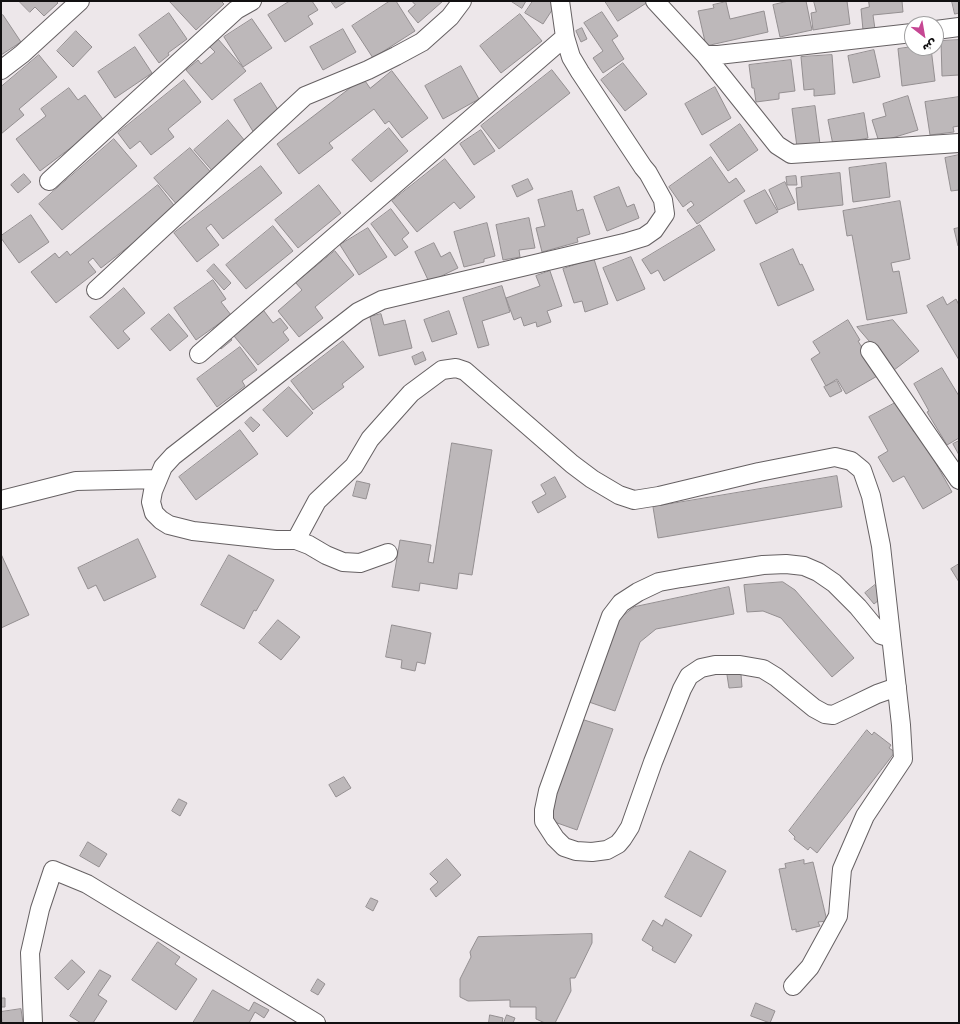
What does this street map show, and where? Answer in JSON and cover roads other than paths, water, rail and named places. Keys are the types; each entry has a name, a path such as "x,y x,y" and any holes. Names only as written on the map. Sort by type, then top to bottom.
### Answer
{"street":[{"path":"1,70 22,54 80,1"},
{"path":"49,182 236,10 252,1"},
{"path":"96,290 305,96 368,70 422,42 450,17 462,1"},
{"path":"388,553 360,563 343,562 296,540 276,540 193,531 169,525 154,513 151,502 152,492 163,467 173,456 358,312 382,300 624,243 644,237 654,230 665,214 663,200 648,173 571,57 564,37 560,1"},
{"path":"655,1 705,55 776,145 791,154 959,143"},
{"path":"944,29 959,28"},
{"path":"705,55 718,55 904,34"},
{"path":"199,354 564,37"},
{"path":"870,351 959,480"},
{"path":"296,540 317,501 354,466 370,439 411,392 442,370 456,368 465,371 577,468 618,495 634,500 659,496 760,472 835,457 851,461 862,470 871,496 880,546 897,687 903,759 865,816 842,869 838,916 810,967 793,986"},
{"path":"1,500 76,481 158,479"},
{"path":"891,638 881,635 834,583 818,572 804,566 786,564 763,565 659,582 638,592 621,603 611,616 548,791 544,810 544,821 554,838 564,847 576,851 592,852 607,850 618,844 630,827 653,762 682,689 689,676 701,668 715,665 740,665 763,669 776,677 814,708 825,714 833,715 877,694 897,687"},
{"path":"33,1023 30,953 40,909 53,870 87,884 316,1023"}]}
